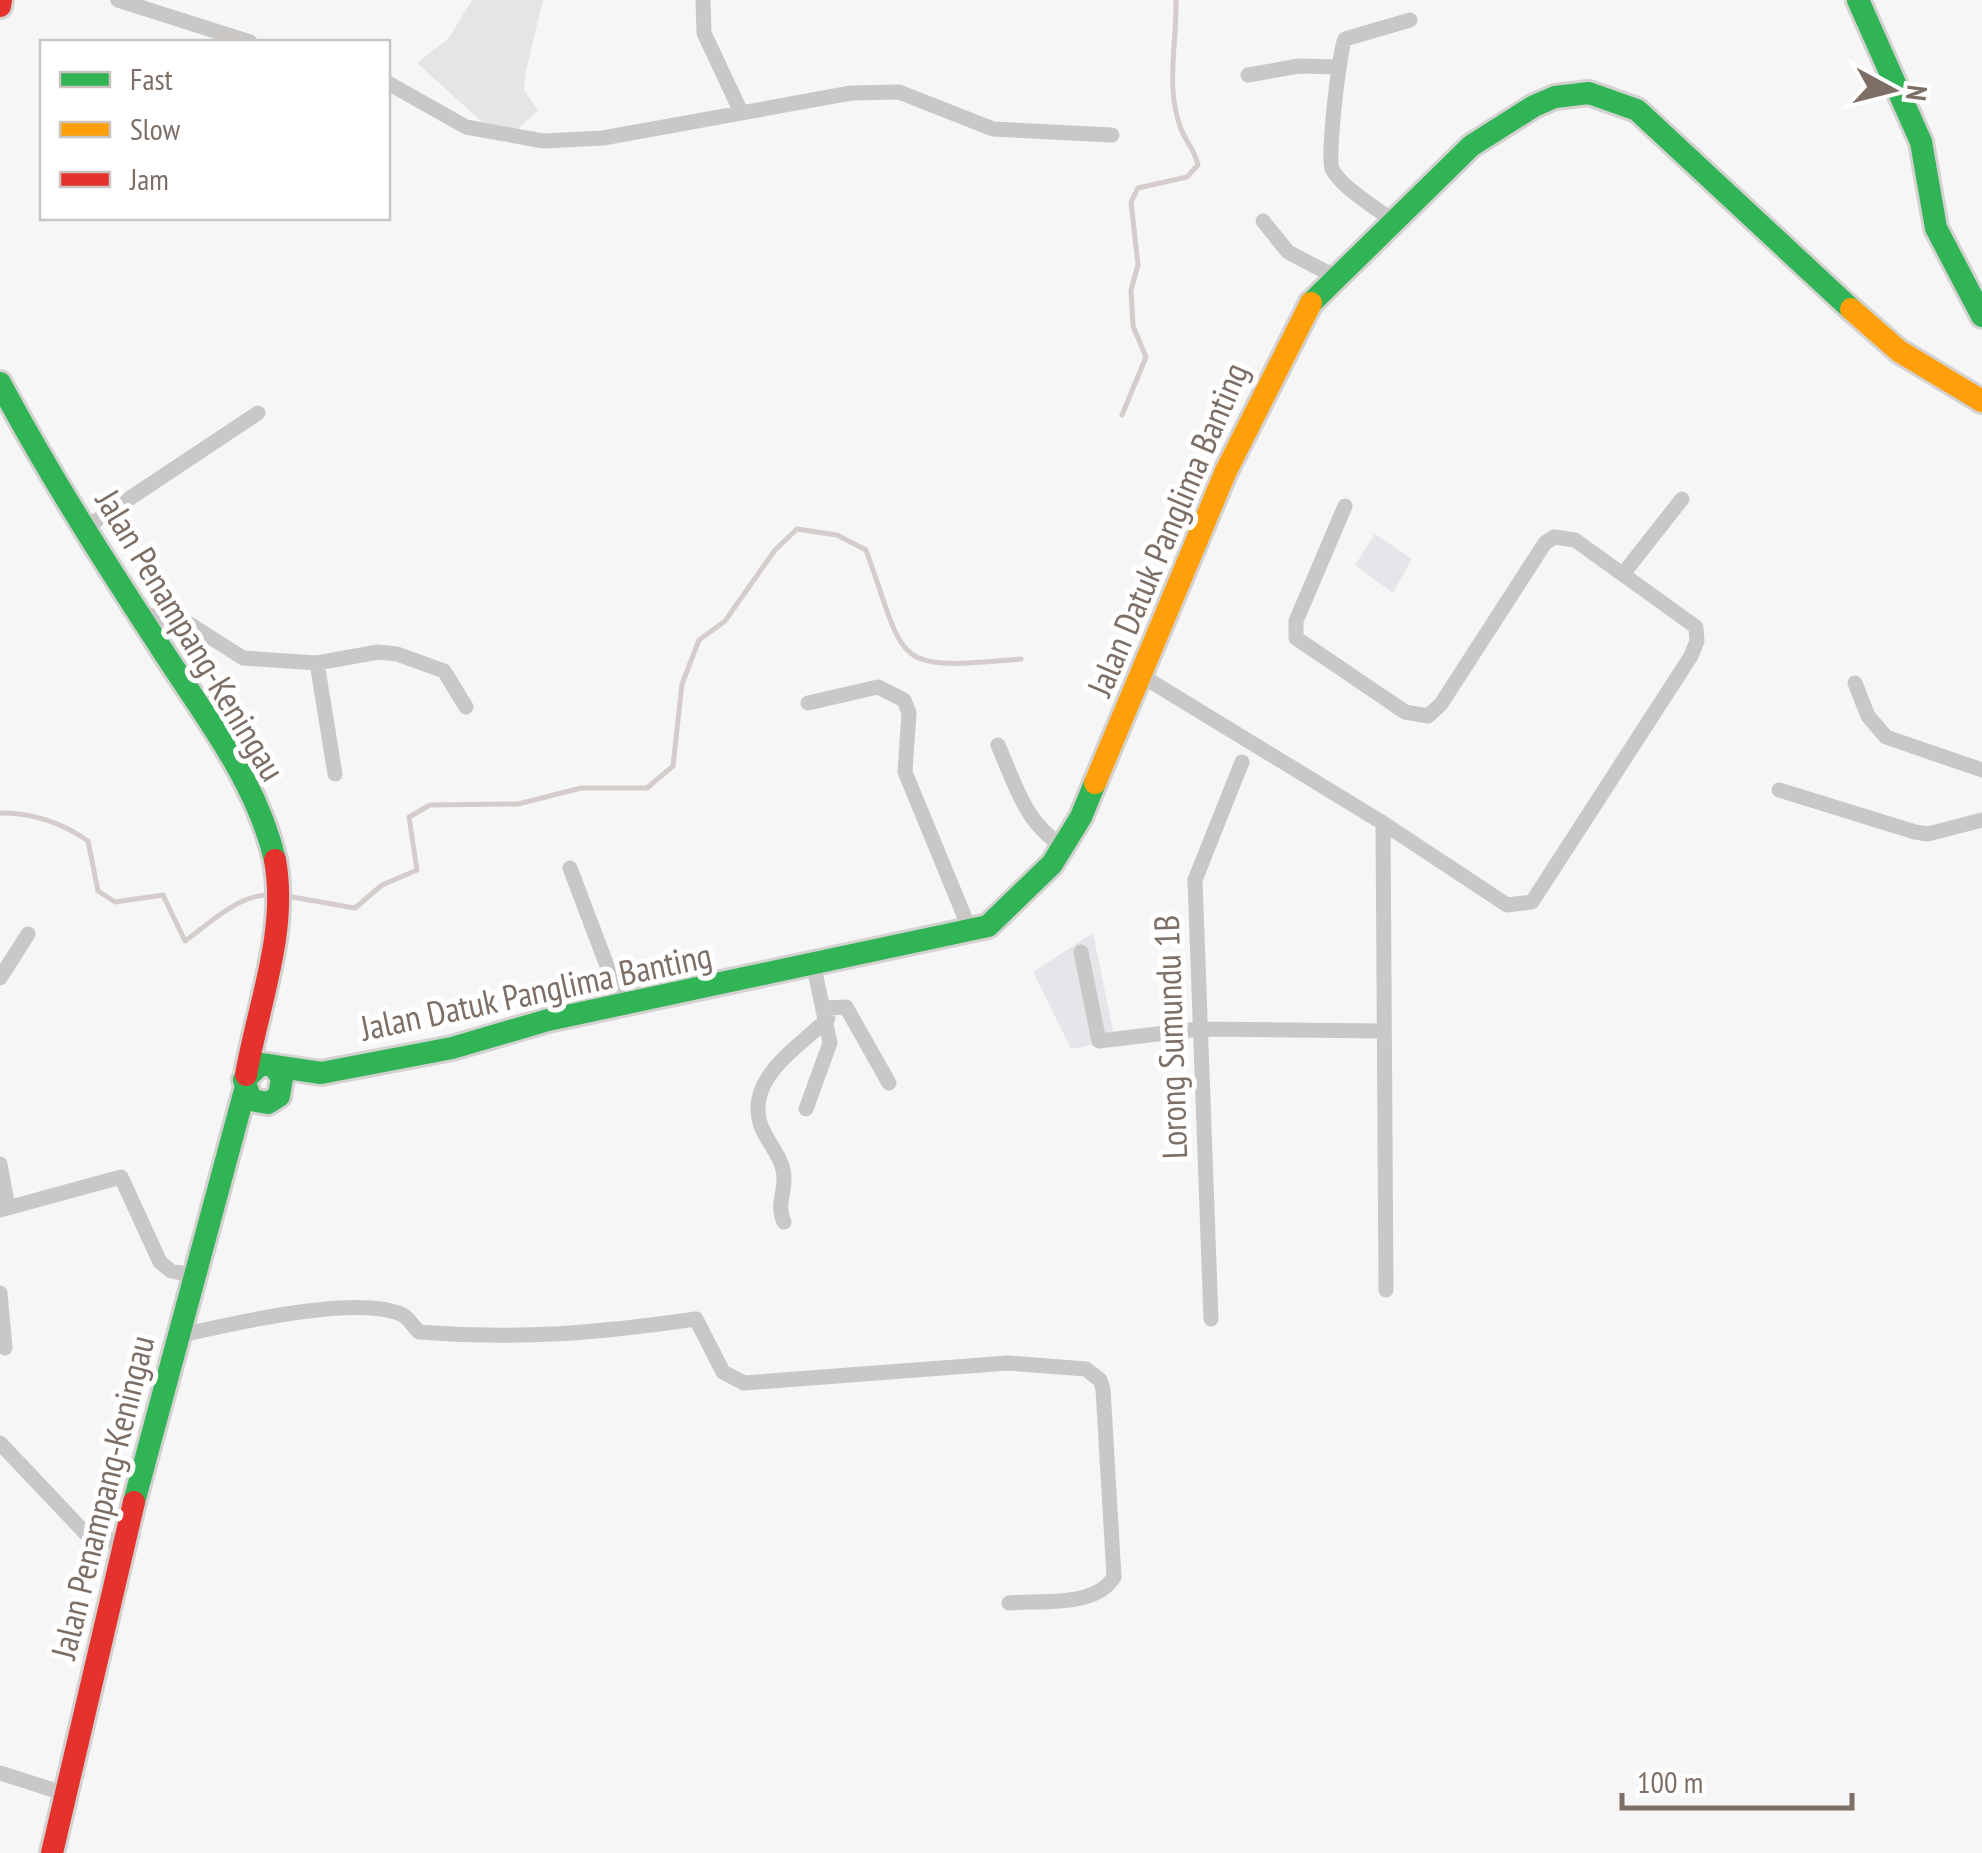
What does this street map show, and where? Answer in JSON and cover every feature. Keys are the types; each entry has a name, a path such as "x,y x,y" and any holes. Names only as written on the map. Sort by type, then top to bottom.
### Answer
{"main road":[{"path":"1858,0 1917,131 1936,228 1982,316"},
{"name":"Jalan Datuk Panglima Banting","path":"272,1066 322,1073 452,1048 548,1020 623,1008 988,926 1033,890 1065,847 1142,676 1261,392 1293,331 1334,276 1471,146 1510,119 1554,97 1606,95 1637,110 1778,246 1899,351 1982,401"},
{"name":"Jalan Penampang-Keningau","path":"0,383 239,774 261,820 276,867 276,926 266,996 254,1028 245,1082 122,1542 52,1853"},
{"name":"Jalan Penampang-Keningau","path":"266,996 272,1066"},
{"path":"255,1066 272,1066 282,1078 274,1100 256,1102 245,1082 255,1066"},
{"name":"Jalan Datuk Panglima Banting","path":"274,1100 302,1089 322,1073"},
{"name":"Jalan Penampang-Keningau","path":"224,1158 274,1100"}],"street":[{"path":"118,0 244,40"},
{"path":"703,0 704,32 736,112"},
{"path":"1391,220 1330,167 1336,67 1345,39 1410,20"},
{"path":"1248,76 1299,66 1336,67"},
{"path":"390,85 466,128 543,141 602,138 851,93 899,92 993,129 1112,136"},
{"path":"1263,221 1288,252 1334,276"},
{"path":"86,528 258,414"},
{"path":"1622,574 1682,499"},
{"path":"1142,676 1383,823 1507,905 1532,902 1698,641 1696,626 1575,540 1554,538 1545,543 1442,704 1428,716 1405,712 1296,638 1296,622 1345,506"},
{"path":"139,613 188,623 242,658 317,663 387,652 434,665 444,671 466,707"},
{"path":"317,663 336,774"},
{"path":"1855,682 1868,716 1886,737 1982,770"},
{"path":"808,702 878,688 904,700 909,726 905,772 970,930"},
{"path":"998,745 1032,820 1048,838 1065,847"},
{"name":"Lorong Sumundu 1B","path":"1211,1319 1195,880 1242,762"},
{"path":"1779,790 1928,834 1982,820"},
{"path":"1383,823 1381,1031 1386,1290"},
{"path":"570,868 623,1008"},
{"path":"0,978 28,934"},
{"path":"1082,952 1098,1042 1199,1029 1381,1031"},
{"path":"806,1110 830,1043 827,1013 814,967"},
{"path":"784,1222 778,1210 784,1176 761,1124 758,1106 763,1086 776,1066 827,1013 846,1007 889,1083"},
{"path":"0,1164 4,1209 121,1178 160,1262 171,1271 192,1275"},
{"path":"0,1293 4,1348"},
{"path":"177,1336 314,1311 363,1308 404,1315 419,1332 491,1338 546,1338 696,1318 723,1372 744,1383 1008,1363 1086,1369 1100,1380 1102,1390 1114,1577 1104,1590 1091,1596 1009,1603"},
{"path":"0,1443 89,1537 122,1542"},
{"path":"0,1773 66,1794"}],"shaded area":[{"path":"472,0 543,0 524,90 538,110 515,132 482,122 417,63 448,39"},
{"path":"1375,534 1412,559 1393,593 1355,565"},
{"path":"1093,933 1115,1040 1071,1049 1033,972"}],"waterway":[{"path":"1122,415 1146,357 1133,326 1131,290 1138,265 1131,202 1138,188 1187,177 1198,165 1176,113 1176,0"},
{"path":"286,896 355,908 382,885 417,870 409,817 430,805 518,804 581,788 647,788 673,766 682,684 699,640 725,621 775,550 797,529 837,535 866,550 889,618 910,652 925,660 947,663 1021,659"},
{"path":"0,813 46,820 88,841 98,891 115,902 163,895 185,941 236,904 270,895"}],"traffic: fast":[{"path":"1858,0 1921,142 1936,228 1982,316"},
{"path":"1311,303 1471,146 1534,106 1555,97 1589,93 1637,110 1851,309"},
{"path":"0,383 76,516 242,775 275,860"},
{"path":"275,1068 282,1078 279,1096 268,1103 251,1100 244,1080 261,1064 321,1073 452,1048 548,1020 988,926 1052,864 1081,817 1095,783"},
{"path":"134,1502 245,1090"}],"traffic: slow":[{"path":"1095,783 1226,471 1311,303"},
{"path":"1851,309 1899,351 1982,401"}],"traffic: jam":[{"path":"0,6 1,0"},
{"path":"246,1075 275,941 275,860"},
{"path":"52,1853 134,1502"}]}
